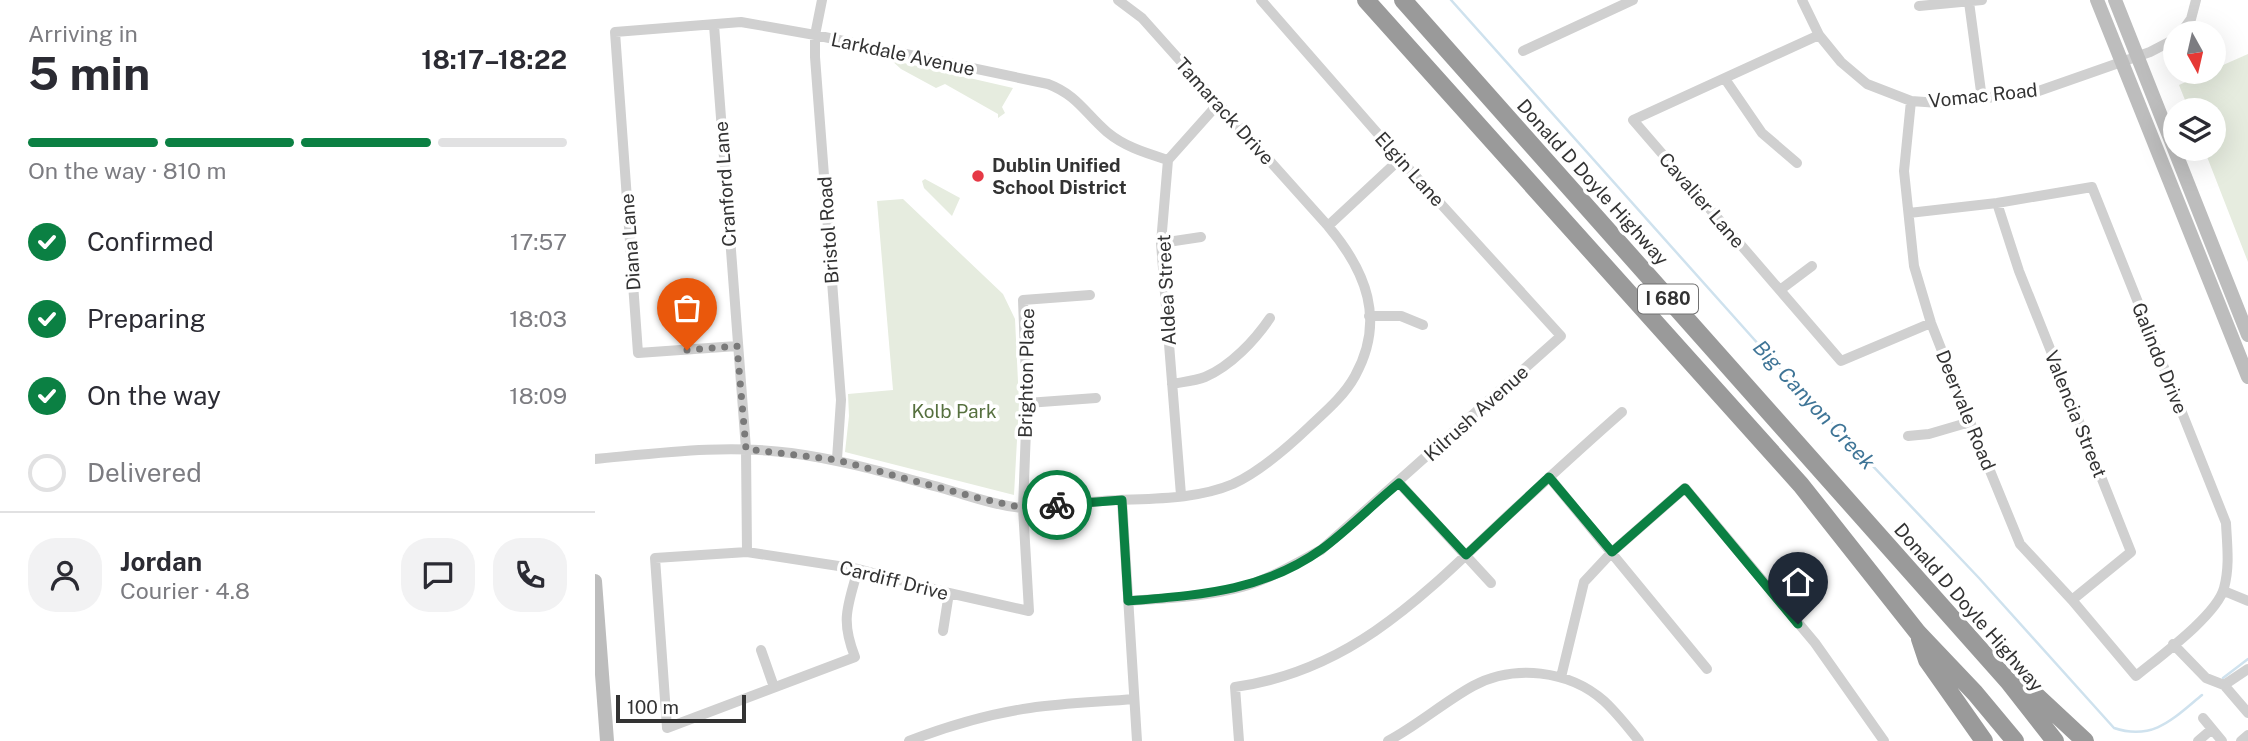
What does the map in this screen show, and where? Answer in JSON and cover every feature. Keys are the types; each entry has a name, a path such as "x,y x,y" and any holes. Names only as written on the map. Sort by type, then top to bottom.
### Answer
{"highway":[{"name":"I 680","path":"1366,0 1793,475 1918,633 1975,693 2015,741"},
{"name":"Donald D Doyle Highway","path":"1403,0 2008,681 2055,741"},
{"path":"1918,633 1927,660 1983,741"},
{"path":"2008,681 2027,687 2085,741"}],"main road":[{"path":"2097,0 2248,377"},
{"path":"2115,0 2248,335"},
{"path":"595,581 607,741"}],"street":[{"name":"Bristol Road","path":"822,0 815,35 815,57 841,400 837,460"},
{"name":"Tamarack Drive","path":"595,459 746,449 837,460 1023,508 1200,493 1232,484 1254,472 1295,441 1351,383 1363,360 1369,339 1369,316 1367,293 1358,266 1328,226 1142,18 1118,0"},
{"name":"Elgin Lane","path":"1261,0 1400,159 1561,336"},
{"path":"1523,51 1633,0"},
{"name":"Vomac Road","path":"1802,0 1819,35 1841,62 1867,85 1911,101 1939,103 2032,93 2122,63 2163,45"},
{"path":"1919,6 1982,0"},
{"path":"2190,21 2196,0"},
{"path":"1969,2 1982,99"},
{"name":"Larkdale Avenue","path":"614,32 741,22 1048,84 1066,91 1107,132 1129,146 1168,160"},
{"name":"Cranford Lane","path":"714,25 746,449 747,552"},
{"name":"Diana Lane","path":"614,32 638,353 737,346"},
{"name":"Cavalier Lane","path":"1819,35 1633,120 1841,361 1931,323"},
{"path":"1725,79 1762,133 1797,163"},
{"name":"Deervale Road","path":"1911,101 1904,171 1914,266 1931,323 2020,544 2136,676"},
{"path":"1168,160 1218,104"},
{"path":"1328,226 1400,159"},
{"name":"Aldea Street","path":"1168,160 1161,243 1181,495"},
{"name":"Galindo Drive","path":"1909,213 1997,203 2092,187 2226,523 2228,562 2224,591 2204,619 2136,676"},
{"name":"Valencia Street","path":"1997,203 2019,271 2131,552 2072,600"},
{"path":"1161,243 1201,237"},
{"path":"1780,290 1812,266"},
{"name":"Brighton Place","path":"1023,508 1027,402 1023,300 1090,295"},
{"path":"1369,316 1401,316 1423,325"},
{"path":"1172,384 1204,378 1220,368 1257,337 1270,318"},
{"name":"Kilrush Avenue","path":"1128,601 1207,594 1243,587 1321,550 1561,336"},
{"path":"1027,402 1096,398"},
{"path":"1239,741 1235,687 1265,683 1307,669 1345,651 1383,628 1622,412"},
{"path":"1908,436 1929,435 1970,422"},
{"path":"1549,477 1707,669"},
{"path":"1399,483 1491,583"},
{"path":"1561,677 1584,582 1612,552 1685,488 1815,643 1884,741"},
{"path":"1122,500 1137,741"},
{"name":"Cardiff Drive","path":"774,687 667,728 655,558 747,552 857,569 1030,611 1023,508"},
{"path":"761,650 774,687 855,657 848,640 845,619 857,569"},
{"path":"2224,591 2248,601"},
{"path":"943,631 949,593"},
{"path":"2173,644 2206,678 2224,685 2248,713"},
{"path":"2224,685 2248,668"},
{"path":"1388,741 1475,685 1501,676 1529,672 1561,677 1585,687 1603,700 1639,741"},
{"path":"909,741 989,715 1031,708 1134,699"},
{"path":"2203,718 2222,741"},
{"path":"2199,741 2212,729"},
{"path":"2241,741 2248,735"}],"green space":[{"path":"2248,54 2248,262 2209,161 2226,161 2226,98 2184,98 2179,85 2226,84 2226,64"},
{"path":"891,60 1013,88 1002,107 1005,113 998,118 998,114 945,84 936,88 901,69"},
{"path":"925,179 960,198 952,216 924,188 922,181"},
{"name":"Kolb Park","path":"903,199 1003,294 1015,319 1019,403 1014,495 845,452 849,416 848,394 893,390 877,201"}],"waterway":[{"name":"Big Canyon Creek","path":"1451,0 1777,365 1979,578 2114,728 2140,732 2151,730 2172,719 2202,695"},
{"name":"Big Canyon Creek","path":"2223,678 2248,659"}],"way so far":[{"path":"687,350 737,346 746,449 837,460 1023,508 1057,505"}],"place":[{"name":"Dublin Unified School District","path":"978,176"}],"route":[{"path":"1057,505 1122,500 1128,601 1207,594 1243,587 1281,571 1321,550 1399,483 1466,555 1549,477 1612,552 1685,488 1798,624"}]}
